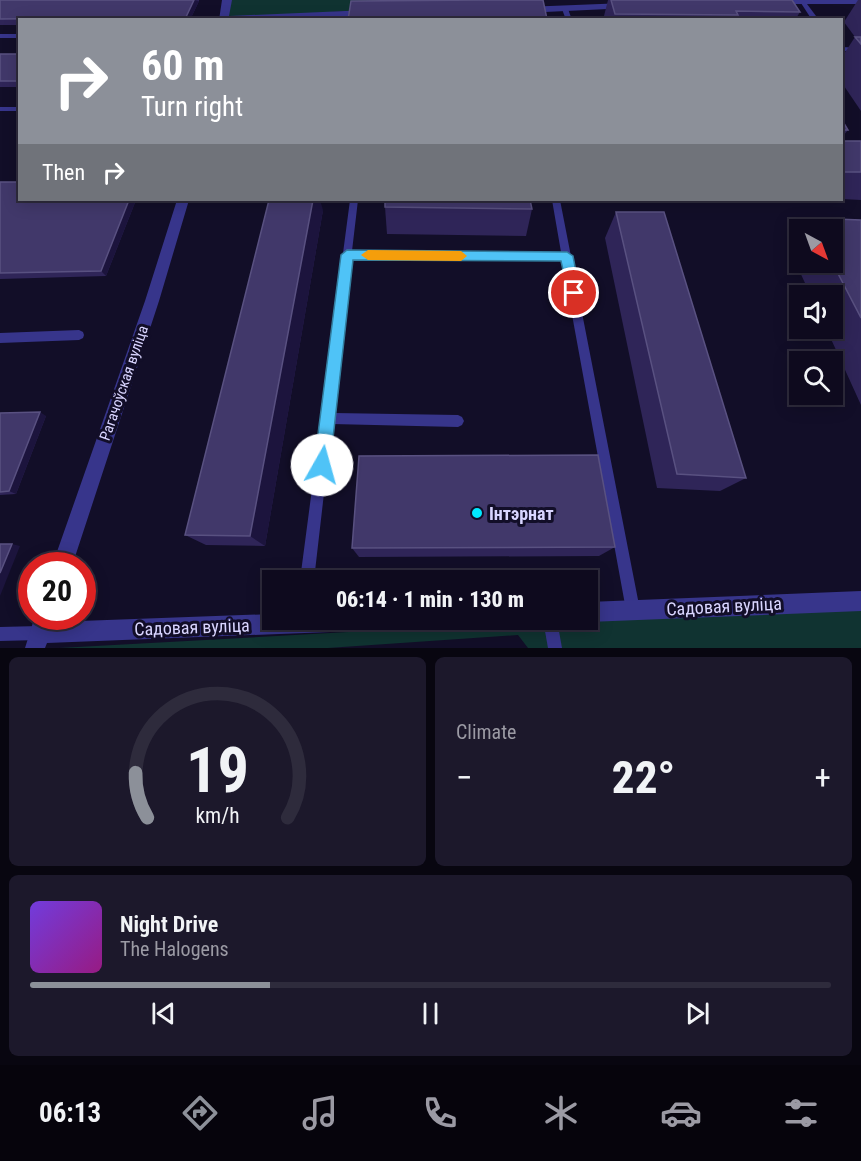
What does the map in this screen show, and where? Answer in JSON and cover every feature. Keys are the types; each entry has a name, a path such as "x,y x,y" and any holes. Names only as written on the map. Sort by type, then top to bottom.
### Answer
{"street":[{"path":"224,18 226,0"},
{"path":"767,2 861,1"},
{"path":"510,10 638,5"},
{"path":"250,18 379,13"},
{"name":"Рагачоўская вуліца","path":"67,552 152,301 183,201"},
{"name":"Садовая вуліца","path":"598,612 861,601"},
{"name":"Садовая вуліца","path":"40,633 262,623"}],"lane":[{"path":"801,1 814,18"},
{"path":"565,9 568,18"},
{"path":"0,36 18,36"},
{"path":"843,50 861,50"},
{"path":"0,109 18,109"},
{"path":"308,570 354,201"},
{"path":"556,201 633,610"},
{"path":"347,255 567,256"},
{"path":"0,338 79,335"},
{"path":"327,418 458,421"},
{"path":"552,630 555,648"},
{"path":"0,634 40,633"}],"green space":[{"path":"227,0 513,0 239,18 224,18"},
{"path":"861,610 861,648 528,648 518,635 328,648 59,648 385,630 598,630 598,620"}],"building":[{"path":"0,0 194,0 186,17 0,19"},
{"path":"543,0 547,18 348,18 351,1"},
{"path":"611,0 792,0 800,12 736,11 738,15 615,14"},
{"path":"0,54 18,54 18,81 0,81"},
{"path":"843,141 861,141 861,172 843,172"},
{"path":"0,182 18,182 18,201 129,201 101,271 0,273"},
{"path":"269,201 313,201 250,536 185,535"},
{"path":"385,201 530,201 532,209 385,207"},
{"path":"616,212 664,212 746,478 677,474"},
{"path":"843,219 861,220 861,318 838,273 843,273"},
{"path":"40,412 9,491 0,492 0,413"},
{"name":"Інтэрнат","path":"598,455 615,547 352,548 359,456"},
{"path":"0,544 12,544 0,573"}],"slow traffic":[{"path":"368,255 461,256"}],"place":[{"name":"Інтэрнат","path":"477,513"}],"route":[{"path":"322,465 347,255 567,256 574,293"}]}
